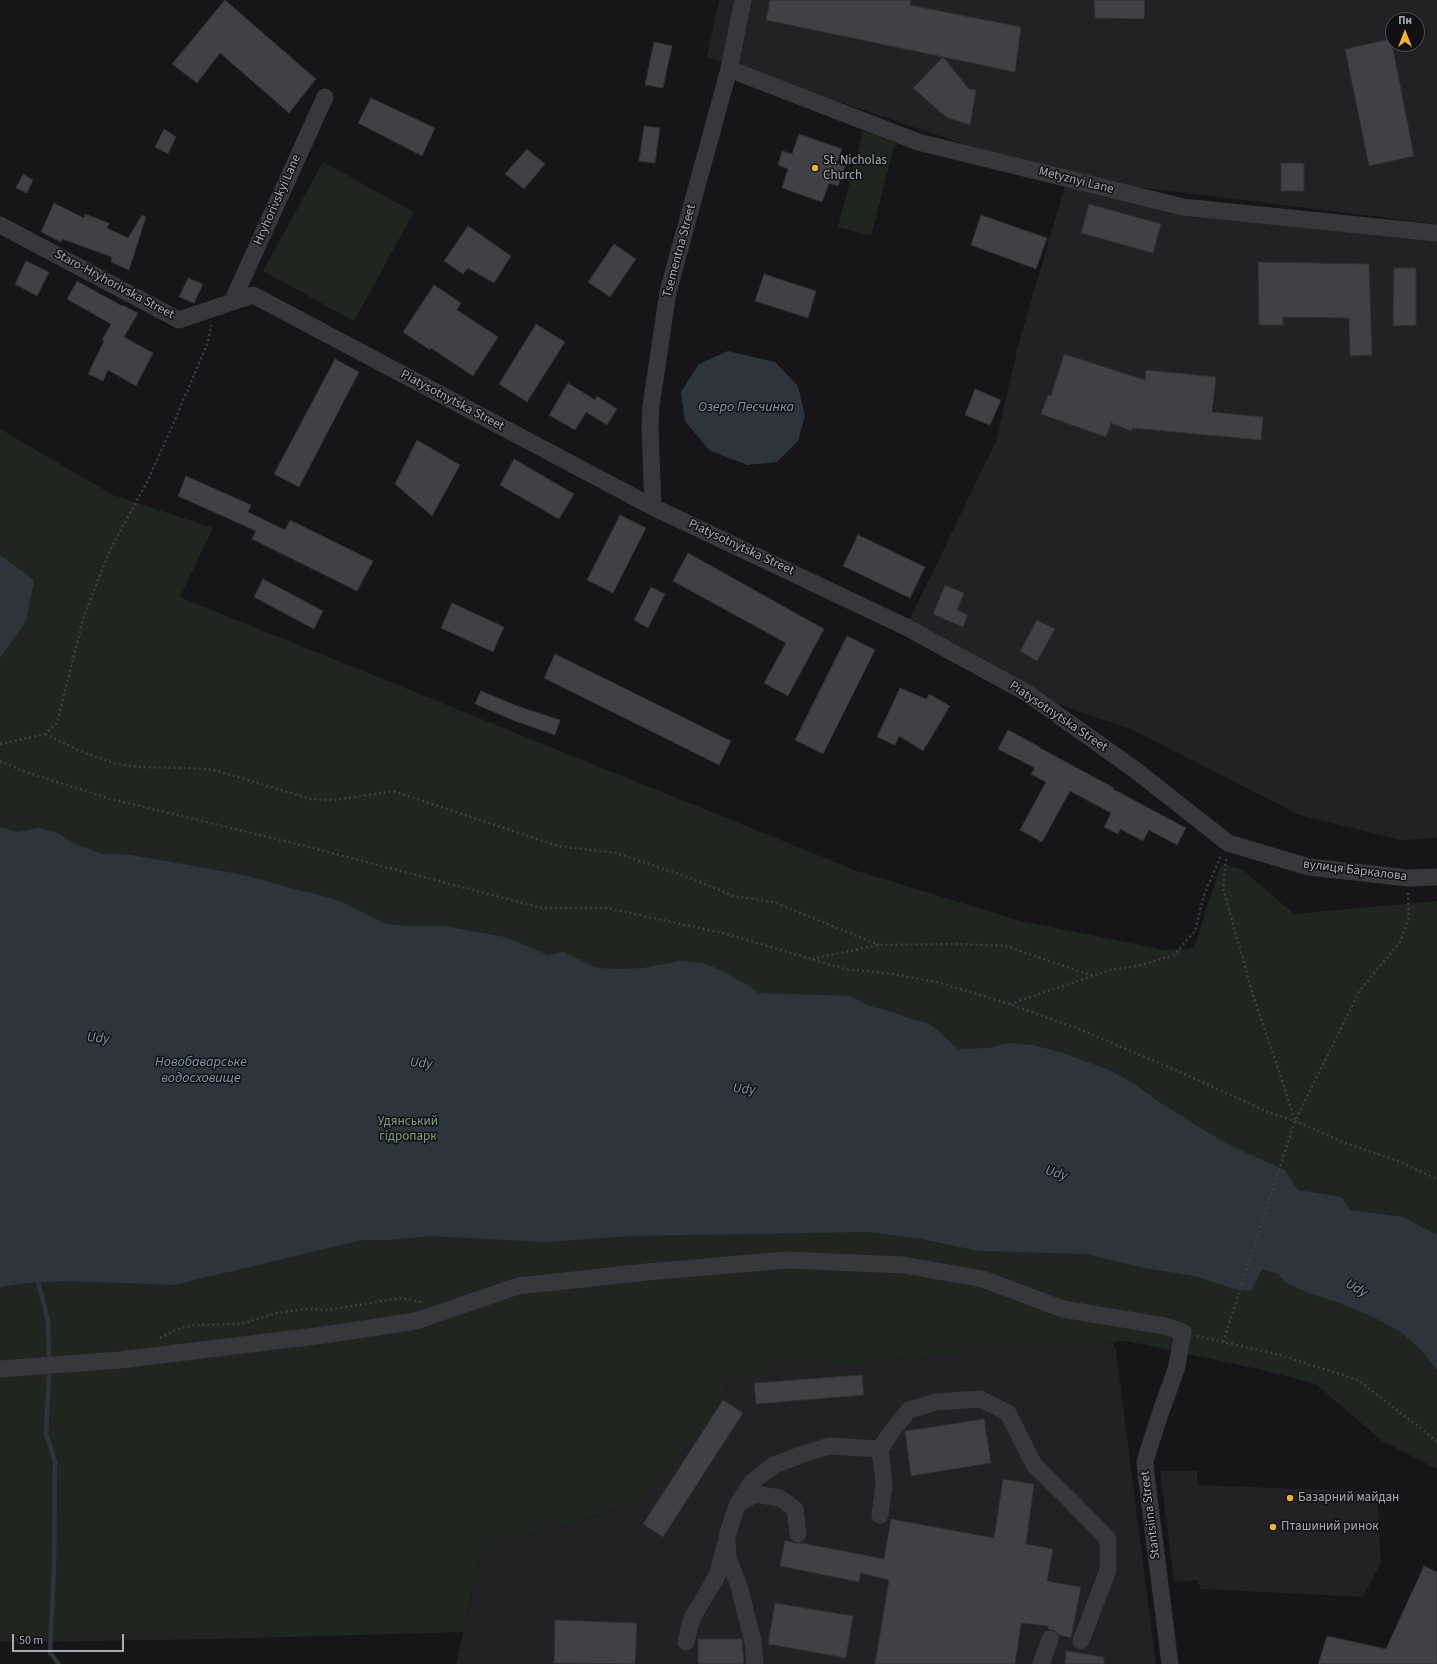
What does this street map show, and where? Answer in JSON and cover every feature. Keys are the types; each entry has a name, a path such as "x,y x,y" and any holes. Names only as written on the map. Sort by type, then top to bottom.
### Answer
{"street":[{"name":"Tsementna Street","path":"653,507 650,426 651,406 668,292 729,69 743,0"},
{"name":"Metyznyi Lane","path":"729,69 918,142 1183,207 1437,234"},
{"name":"Hryhorivskyi Lane","path":"232,302 325,97"},
{"name":"Staro-Hryhorivska Street","path":"0,225 179,320 232,302"},
{"name":"Piatysotnytska Street","path":"232,302 254,296 653,507 906,627 1027,693 1134,769 1228,843"},
{"name":"вулиця Баркалова","path":"1228,843 1309,867 1408,878 1437,877"},
{"path":"0,1369 138,1358 324,1335 416,1321 518,1286 647,1272 787,1260 903,1265 983,1279 1063,1309 1165,1326 1183,1332"},
{"name":"Stantsiina Street","path":"1170,1664 1146,1474 1146,1461 1161,1411 1176,1370 1183,1332"},
{"path":"880,1515 884,1484 880,1449 909,1410 936,1402 980,1399 1008,1413 1034,1465 1108,1539 1108,1570 1081,1641"},
{"path":"686,1642 692,1618 717,1576 727,1536 737,1505 752,1482 774,1465 829,1446 880,1449"},
{"path":"737,1505 755,1494 780,1498 795,1509 798,1534"},
{"path":"727,1536 728,1558 739,1586 751,1635 755,1664"},
{"path":"1041,1664 1050,1638"}],"path":[{"path":"0,744 45,734 57,723 83,619 109,552 148,480 208,342 213,308"},
{"path":"45,734 80,751 113,763 139,767 214,770 311,799 335,800 393,791 558,846 616,853 693,879 733,896 773,902 879,945"},
{"path":"0,761 25,772 111,799 301,845 542,908 607,908 727,934 845,969 893,974 938,982 1009,1004 1079,1029 1180,1072 1270,1114 1295,1121 1345,1143 1398,1161 1437,1179"},
{"path":"1009,1004 1110,970 1142,964 1174,954 1195,931 1204,895 1228,843"},
{"path":"1228,843 1223,888 1253,995 1295,1121"},
{"path":"1223,1342 1295,1121 1360,990 1400,942 1408,917 1408,878"},
{"path":"810,959 879,945 957,944 1006,946 1093,976"},
{"path":"138,1358 165,1335 175,1330 195,1325 241,1324 277,1313 306,1309 328,1310 401,1298 422,1303"},
{"path":"1183,1332 1280,1355 1358,1380 1437,1441"}],"shaded area":[{"path":"719,0 1437,0 1437,224 1072,179 1183,207 1437,233 1437,838 1402,840 1299,815 1133,730 1027,693 906,627 997,439 1019,342 1067,179 707,57"},
{"path":"1113,1342 1116,1351 1156,1664 456,1664 482,1549 624,1508 731,1381 772,1370"},
{"name":"Пташиний ринок","path":"1160,1471 1197,1471 1197,1485 1377,1492 1381,1563 1363,1597 1200,1589 1198,1580 1174,1582"}],"green space":[{"path":"863,131 895,143 871,236 838,227"},
{"path":"323,162 414,212 354,321 263,271"},
{"name":"Удянський гідропарк","path":"0,429 113,495 213,528 180,597 857,871 1021,921 1164,950 1194,948 1221,864 1242,869 1294,914 1437,901 1437,1469 1382,1441 1316,1384 1258,1369 1127,1341 1064,1346 1054,1354 991,1352 773,1370 731,1381 724,1388 710,1421 661,1474 634,1512 616,1510 482,1549 463,1632 218,1639 0,1641"}],"water":[{"name":"Озеро Песчинка","path":"728,351 775,362 798,386 805,416 798,441 777,462 747,465 709,450 685,421 681,392 699,364"},
{"path":"0,555 34,580 26,621 0,658"},
{"name":"Новобаварське водосховище","path":"0,827 17,832 39,828 57,833 75,844 103,854 131,855 244,875 339,901 383,923 404,926 444,926 505,937 548,955 564,952 597,968 643,968 681,961 703,963 721,970 748,985 758,993 850,996 869,1006 930,1024 958,1049 988,1048 1008,1043 1033,1045 1063,1053 1111,1071 1136,1085 1165,1106 1235,1148 1285,1170 1298,1190 1341,1197 1351,1210 1403,1217 1437,1235 1437,1370 1421,1350 1401,1332 1375,1318 1340,1303 1308,1293 1286,1283 1278,1274 1262,1269 1251,1291 1234,1289 1195,1276 1144,1268 1086,1254 979,1251 921,1239 868,1232 631,1236 545,1242 430,1236 390,1240 362,1240 174,1285 70,1281 28,1283 0,1287"}],"building":[{"path":"225,0 316,79 289,113 220,53 197,83 172,64"},
{"path":"770,0 911,0 910,5 1021,27 1015,72 766,20"},
{"path":"1094,0 1145,0 1144,19 1095,18"},
{"path":"1385,40 1385,52 1394,52 1414,156 1369,166 1345,49"},
{"path":"654,42 672,46 663,88 645,85"},
{"path":"943,57 969,89 976,90 970,125 946,117 913,88"},
{"path":"371,98 435,128 422,156 358,123"},
{"path":"644,126 660,128 655,163 639,161"},
{"path":"164,129 176,137 168,154 155,147"},
{"name":"St. Nicholas Church","path":"799,134 842,149 837,163 845,166 838,186 829,183 822,202 782,188 788,169 778,165 782,151 792,154"},
{"path":"527,149 545,164 524,189 505,174"},
{"path":"1281,163 1304,163 1304,191 1281,191"},
{"path":"23,174 33,180 27,193 16,188"},
{"path":"54,203 84,218 85,214 109,223 107,228 128,238 142,215 146,217 129,270 111,262 112,257 62,239 61,242 41,232"},
{"path":"1089,204 1161,224 1153,253 1081,233"},
{"path":"981,215 1047,238 1036,269 971,245"},
{"path":"468,226 511,256 494,283 468,268 463,274 444,261"},
{"path":"614,244 636,259 610,297 588,282"},
{"path":"26,261 49,272 37,296 15,284"},
{"path":"1258,262 1369,264 1372,355 1350,356 1349,318 1283,317 1283,325 1259,325"},
{"path":"1394,268 1416,268 1416,325 1393,326"},
{"path":"764,274 816,291 808,318 755,301"},
{"path":"188,278 203,284 194,303 179,297"},
{"path":"77,281 122,306 138,313 124,337 153,353 136,386 108,370 103,381 88,374 104,341 102,340 111,324 67,299"},
{"path":"434,285 461,303 457,310 498,337 473,376 431,348 430,350 403,332"},
{"path":"536,324 565,342 527,402 499,384"},
{"path":"1064,354 1145,380 1146,370 1216,377 1212,412 1263,417 1261,440 1132,428 1131,431 1111,423 1106,437 1041,414 1048,395 1051,396"},
{"path":"335,359 359,372 299,487 274,474"},
{"path":"568,383 595,400 597,396 617,409 607,425 586,412 575,430 549,415"},
{"path":"975,389 1001,400 990,425 965,415"},
{"path":"417,440 460,465 432,516 395,484"},
{"path":"514,459 574,494 559,519 500,485"},
{"path":"186,476 251,505 248,512 285,530 290,520 373,561 357,591 252,539 256,531 178,496"},
{"path":"620,515 646,528 613,593 587,580"},
{"path":"858,535 925,567 910,598 843,566"},
{"path":"688,553 824,629 788,696 764,683 786,643 673,581"},
{"path":"263,579 323,611 314,629 254,597"},
{"path":"945,585 964,593 957,610 968,615 963,627 933,614"},
{"path":"651,587 665,594 648,628 634,620"},
{"path":"452,603 504,627 493,652 441,628"},
{"path":"1037,620 1055,629 1037,661 1020,651"},
{"path":"847,636 875,650 823,754 795,740"},
{"path":"555,654 731,741 719,765 544,678"},
{"path":"900,688 926,699 929,694 950,706 923,751 899,736 895,745 877,737"},
{"path":"481,691 520,707 560,720 555,735 515,721 475,704"},
{"path":"1008,730 1186,828 1177,845 1149,830 1143,841 1120,829 1118,834 1104,827 1111,813 1070,791 1042,842 1020,830 1046,782 1031,774 1035,768 998,749"},
{"path":"862,1375 864,1395 756,1404 754,1383"},
{"path":"723,1400 743,1413 663,1537 643,1524"},
{"path":"984,1419 991,1463 911,1476 905,1431"},
{"path":"1003,1479 1034,1484 1026,1544 1053,1549 1047,1581 1081,1587 1071,1638 1059,1635 1054,1630 1048,1629 1048,1626 1021,1623 1015,1664 875,1664 889,1580 861,1573 859,1582 780,1566 785,1540 794,1543 802,1543 884,1559 891,1519 994,1538"},
{"path":"1424,1566 1437,1572 1437,1664 1318,1664 1327,1636 1386,1649"},
{"path":"775,1603 853,1616 846,1658 768,1644"},
{"path":"555,1620 637,1623 635,1664 554,1663"},
{"path":"698,1639 742,1639 744,1664 698,1664"},
{"path":"1066,1651 1104,1657 1104,1664 1065,1664"}],"waterway":[{"path":"38,1282 48,1320 49,1358"},
{"path":"49,1376 46,1433 55,1462 54,1567 50,1653 59,1664"}],"place":[{"name":"St. Nicholas Church","path":"815,168"},
{"name":"Базарний майдан","path":"1290,1498"},
{"name":"Пташиний ринок","path":"1273,1527"}],"water label":[{"name":"Udy","path":"98,1039"},
{"name":"Udy","path":"421,1064"},
{"name":"Udy","path":"744,1090"},
{"name":"Udy","path":"1056,1174"},
{"name":"Udy","path":"1356,1289"}]}
